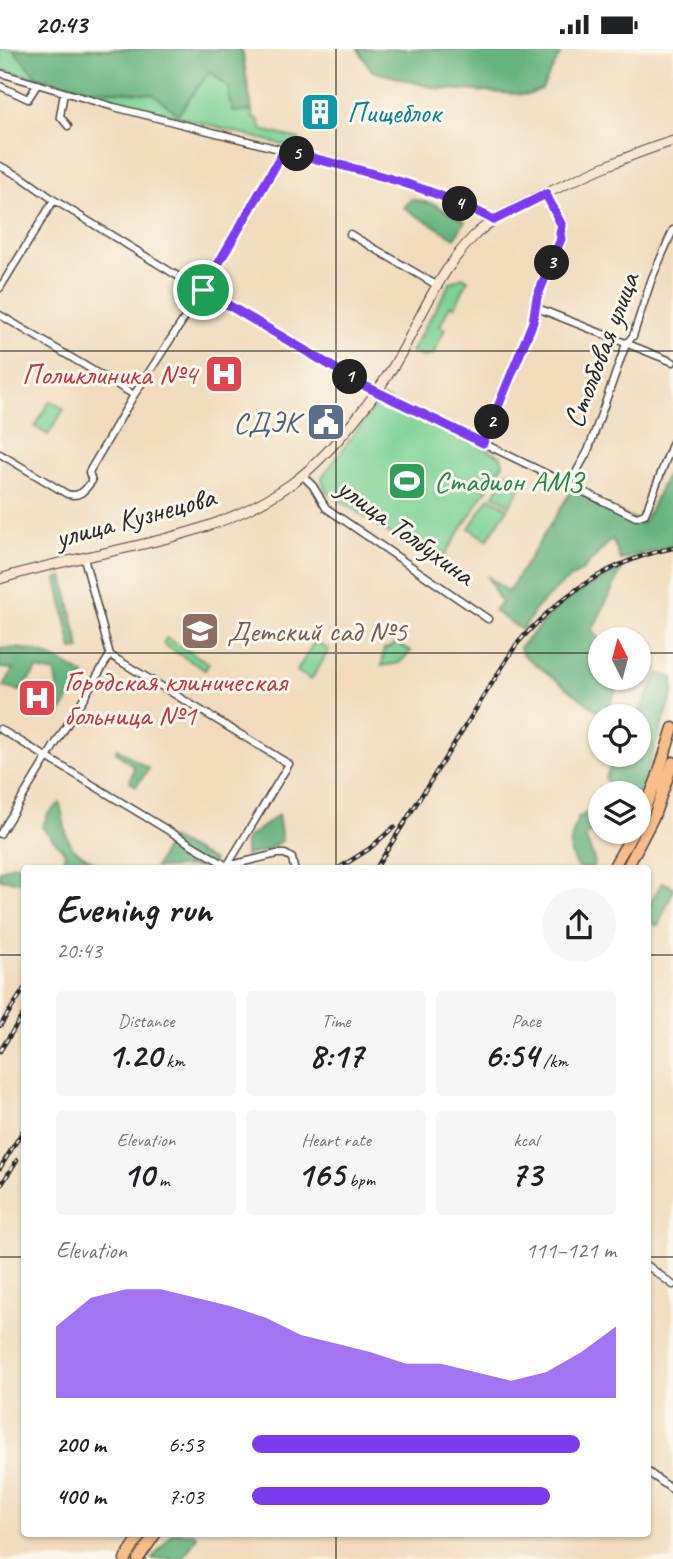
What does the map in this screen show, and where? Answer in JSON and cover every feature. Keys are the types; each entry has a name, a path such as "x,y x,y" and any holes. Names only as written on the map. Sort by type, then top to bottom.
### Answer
{"main road":[{"path":"651,793 673,728"},
{"path":"628,865 654,816 673,762"},
{"path":"615,865 627,844"},
{"path":"125,1559 139,1537"},
{"path":"138,1559 153,1537"}],"street":[{"path":"0,74 403,181 494,220"},
{"path":"0,86 28,99 37,85"},
{"path":"64,93 60,116 68,126"},
{"name":"улица Кузнецова","path":"0,579 213,526 276,493 302,475 326,451 375,391 467,243 494,220 546,194 616,161 673,141"},
{"path":"0,454 67,494 73,496 84,492 92,481 89,472 134,395 203,290 284,151"},
{"path":"0,166 375,391 641,517 645,514 673,442"},
{"path":"483,443 533,322 535,307 561,239 562,226 546,194"},
{"path":"0,288 54,200"},
{"name":"Столбовая улица","path":"569,485 588,451 626,344 633,336 652,278 673,230"},
{"path":"350,234 438,286"},
{"path":"535,307 673,362"},
{"path":"0,315 134,395"},
{"name":"улица Толбухина","path":"302,475 313,486 326,508 488,619"},
{"path":"84,558 110,655 289,764 225,865"},
{"path":"0,834 110,655"},
{"path":"0,729 221,865"},
{"path":"232,865 285,854 292,858 293,865"},
{"path":"651,1268 673,1285"},
{"path":"651,1474 673,1490"}],"green space":[{"path":"0,49 242,49 253,118 259,120 262,130 299,139 300,144 295,148 1,69"},
{"path":"13,49 241,49 252,111 234,112 228,97 230,89 210,71 178,114 153,94 88,89 36,76"},
{"path":"358,49 563,49 542,89 528,95 435,88 372,71"},
{"path":"411,199 434,204 465,221 455,238 404,208"},
{"path":"462,277 468,280 455,307 450,305 440,326 445,329 433,355 422,357 411,352 450,283"},
{"name":"Стадион АМЗ","path":"382,397 501,456 503,464 438,565 325,491 322,477"},
{"path":"50,401 64,409 48,435 35,427"},
{"path":"673,463 673,546 621,560 612,539 582,571 563,583 539,605 522,630 494,611 501,603 487,576 508,592 572,490 643,524"},
{"path":"508,472 524,482 510,505 494,495"},
{"path":"490,497 508,508 487,540 469,528"},
{"path":"622,569 594,627 588,627 588,690 616,690 610,704 588,704 522,654 520,647 559,605"},
{"path":"63,576 80,649 72,650 57,579"},
{"path":"166,638 209,663 205,670 163,644"},
{"path":"315,641 329,650 311,680 297,671"},
{"path":"396,643 411,651 399,663 382,666 384,649"},
{"path":"0,649 23,649 44,654 84,675 60,714 52,711 42,717 36,714 40,704 58,686 55,673 37,669 20,691 4,687 13,669 0,668"},
{"path":"659,673 673,678 673,694 651,758 651,704 643,704"},
{"path":"117,748 149,769 136,786 130,782 134,767 116,752"},
{"path":"610,767 648,767 643,781 608,781 605,778"},
{"path":"60,803 67,837 73,848 98,865 63,865 65,852 42,827 48,814"},
{"path":"588,813 588,835 585,836 595,862 594,865 576,865 574,862 571,850 578,818"},
{"path":"278,815 282,841 265,851 245,856 245,840"},
{"path":"170,838 214,861 212,865 156,865"},
{"path":"15,864 21,867 21,882 0,879 0,871"},
{"path":"662,882 673,887 658,926 651,922 651,902"},
{"path":"170,1537 196,1537 183,1559 152,1559"}],"railway":[{"path":"378,865 516,645 532,627 567,596 606,571 649,554 673,548"},
{"path":"344,865 369,849 394,827"},
{"path":"0,1026 21,994"},
{"path":"0,1051 21,1018"},
{"path":"0,1168 21,1134"},
{"path":"0,1187 17,1160"}],"place":[{"name":"Пищеблок","path":"320,112"},
{"name":"Поликлиника №4","path":"224,374"},
{"name":"СДЭК","path":"326,422"},
{"name":"Стадион АМЗ","path":"407,481"},
{"name":"Детский сад №5","path":"200,631"},
{"name":"Городская клиническая больница №1","path":"37,698"}],"route":[{"path":"284,151 403,181 494,220 546,194 562,226 561,239 537,297 533,322 483,443 365,386 203,290 284,151"}]}
